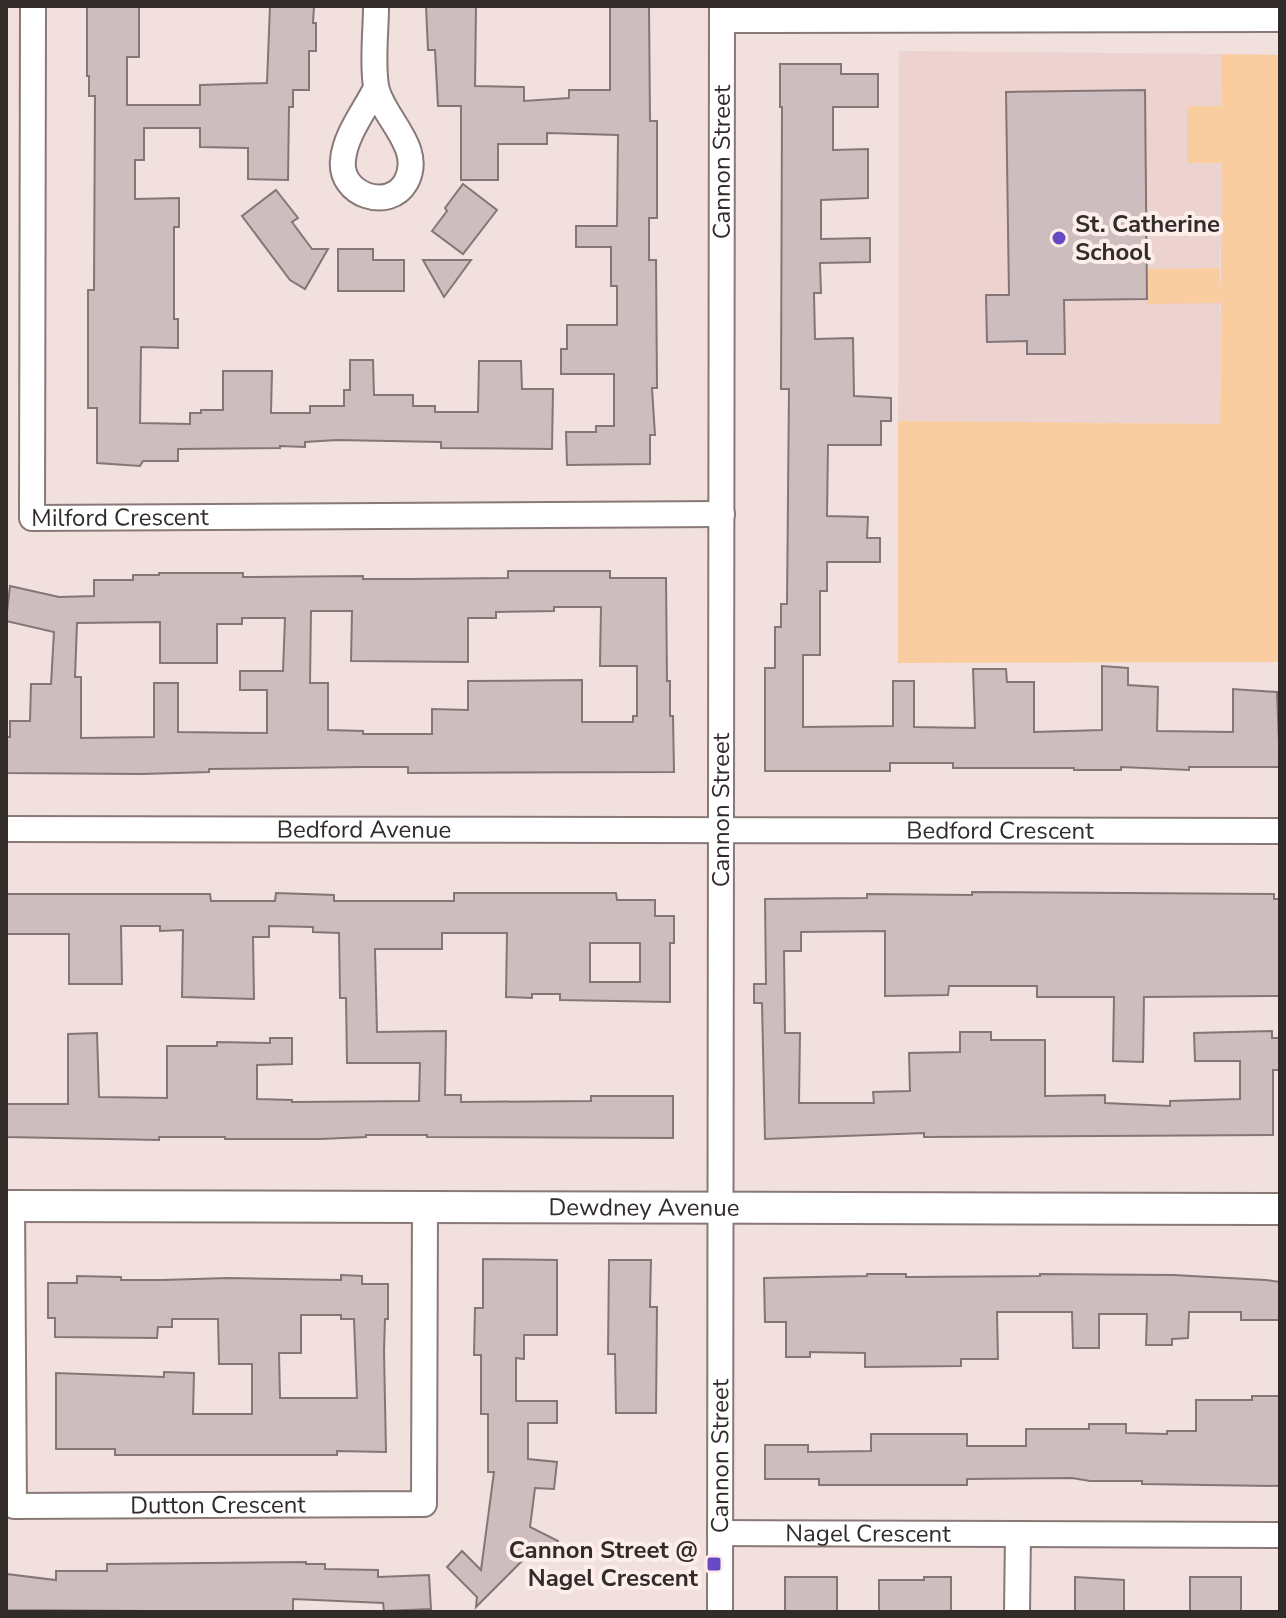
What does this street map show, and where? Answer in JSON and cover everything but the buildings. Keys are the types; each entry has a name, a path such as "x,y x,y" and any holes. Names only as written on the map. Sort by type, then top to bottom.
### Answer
{"street":[{"name":"Milford Crescent","path":"33,6 32,518 722,514"},
{"path":"376,6 376,88"},
{"name":"Cannon Street","path":"720,1612 722,13"},
{"path":"722,13 1076,13 1280,19"},
{"name":"Bedford Avenue","path":"6,829 721,831"},
{"name":"Bedford Crescent","path":"721,831 1280,831"},
{"name":"Dewdney Avenue","path":"9,1206 1280,1209"},
{"name":"Dutton Crescent","path":"9,1206 14,1506 424,1504 425,1207"},
{"name":"Nagel Crescent","path":"720,1533 1280,1535"},
{"path":"1017,1612 1018,1534"}],"shaded area":[{"name":"St. Catherine School","path":"899,51 1221,54 1220,424 898,421"},
{"path":"1221,54 1280,55 1280,662 898,663 898,421 1220,424 1221,303 1148,304 1148,269 1219,268 1221,290 1221,163 1187,163 1187,106 1221,106"}],"place":[{"name":"St. Catherine School","path":"1059,238"},
{"name":"Cannon Street @ Nagel Crescent","path":"714,1564"}]}
